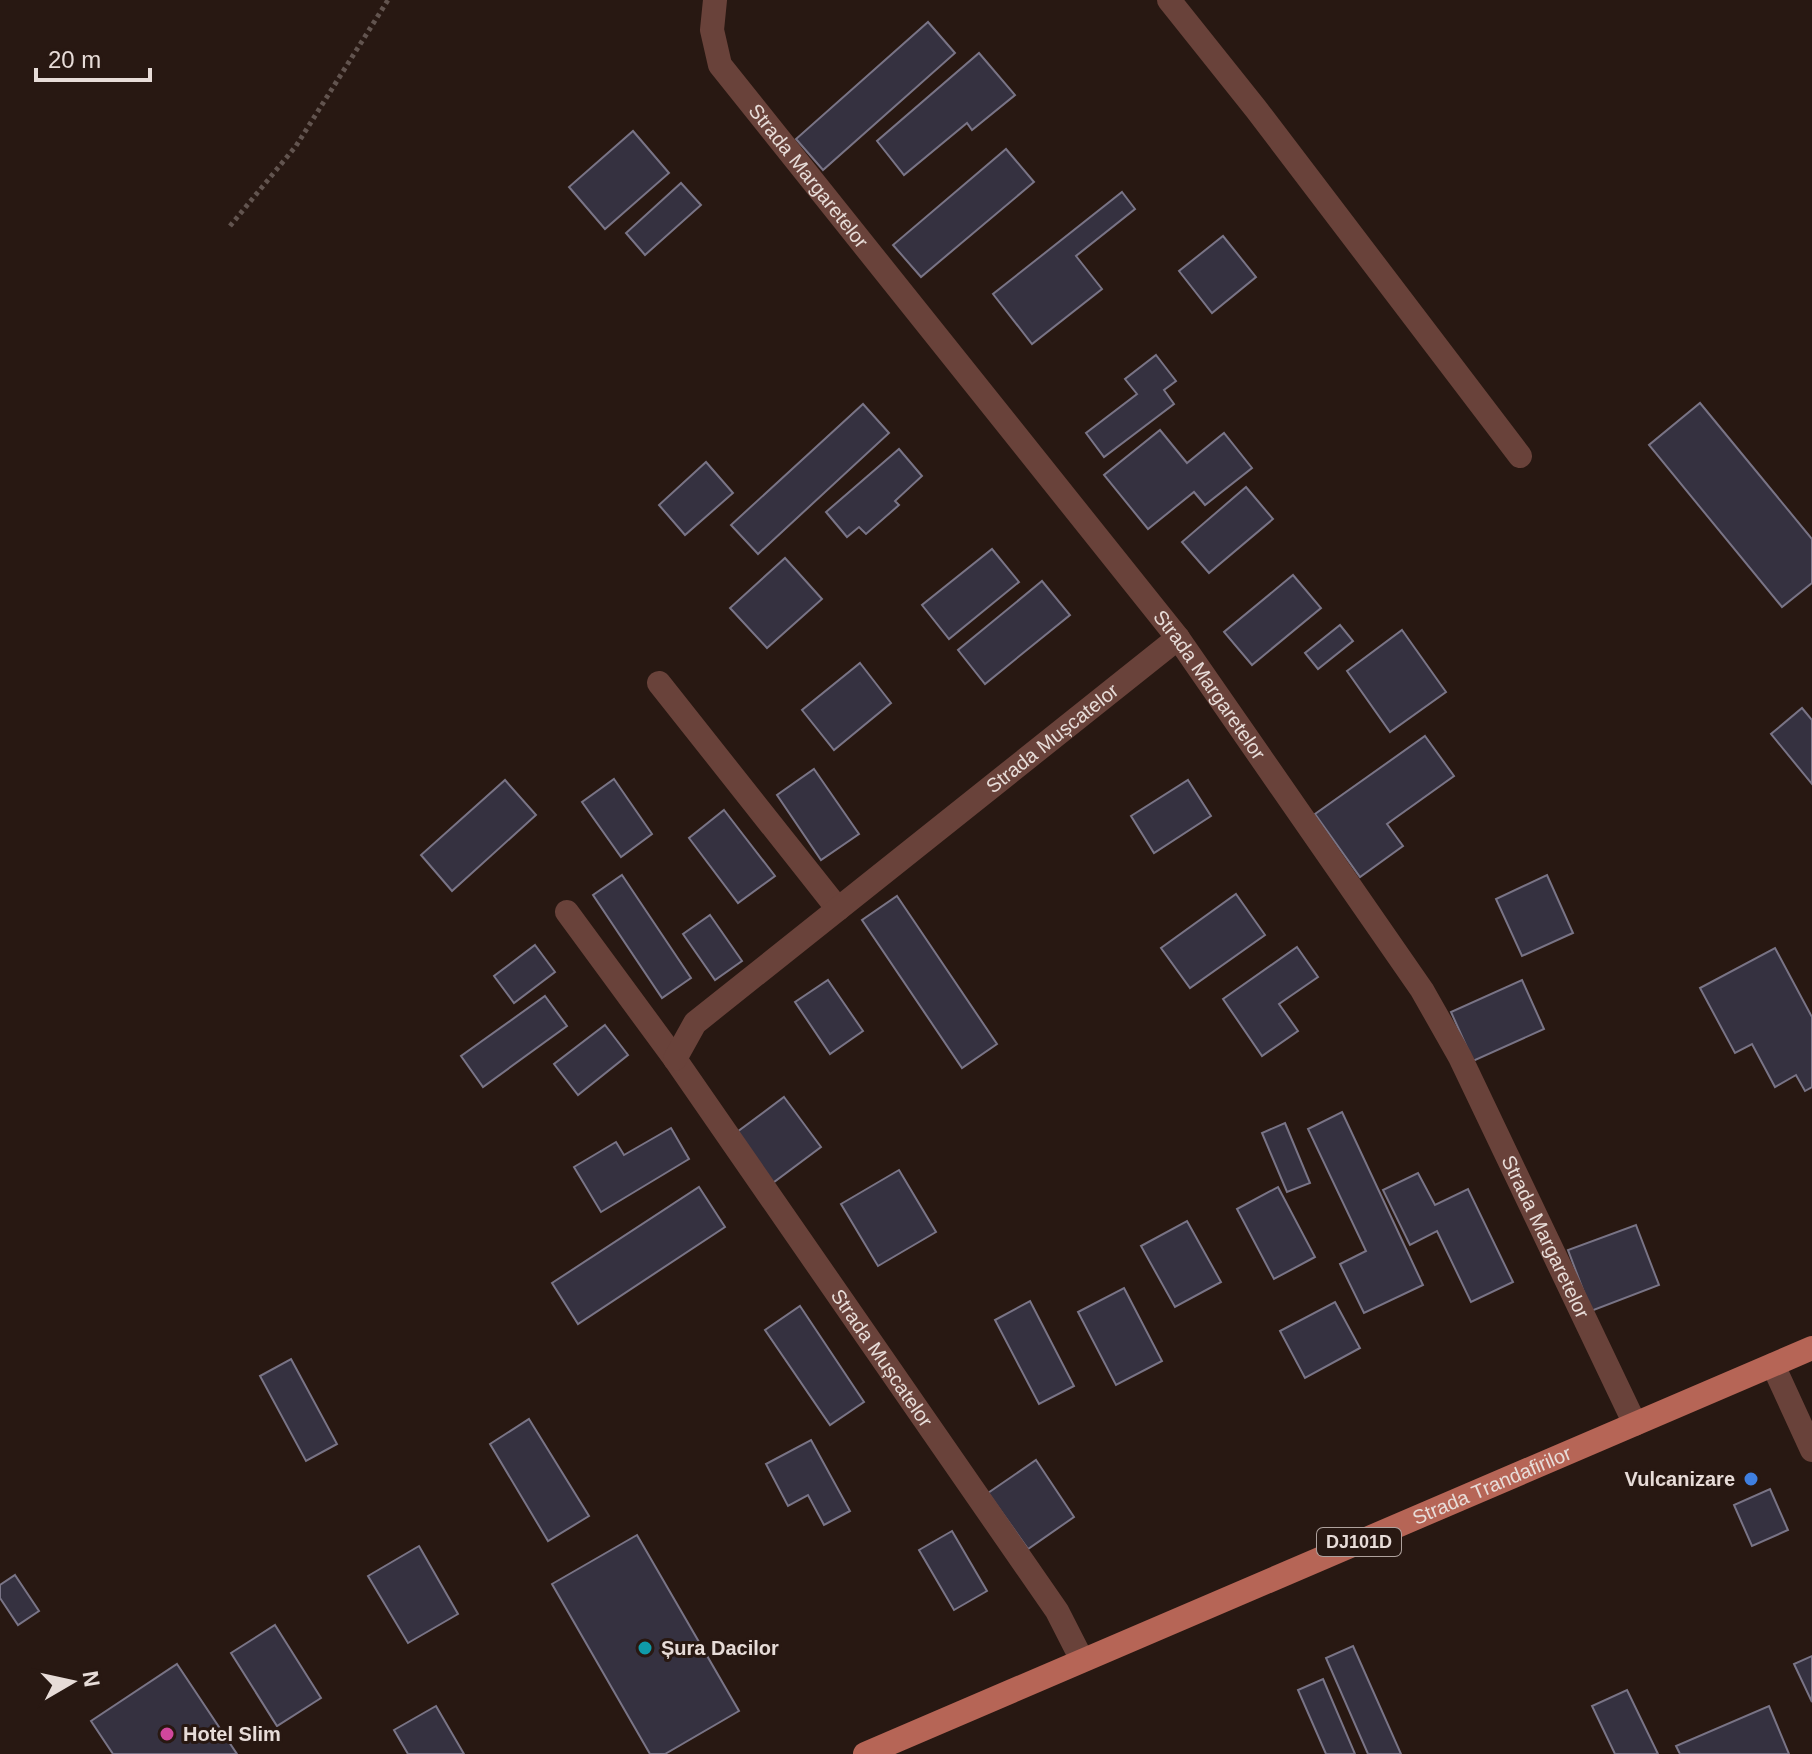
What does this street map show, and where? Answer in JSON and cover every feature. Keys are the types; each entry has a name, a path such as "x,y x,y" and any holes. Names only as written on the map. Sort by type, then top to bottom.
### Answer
{"main road":[{"name":"Strada Trandafirilor","path":"1082,1660 1812,1348"},
{"name":"DJ101D","path":"865,1754 1082,1660"}],"street":[{"name":"Strada Margaretelor","path":"715,0 712,30 720,65 1178,638 1422,990 1460,1057 1635,1424"},
{"path":"1169,0 1256,109 1520,456"},
{"name":"Strada Mușcatelor","path":"675,1059 695,1023 1178,638"},
{"path":"659,683 838,909"},
{"name":"Strada Mușcatelor","path":"567,912 675,1059 1057,1611 1082,1660"},
{"path":"1773,1365 1812,1450"}],"path":[{"path":"230,226 296,146 388,0"}],"building":[{"path":"928,22 955,53 823,170 796,139"},
{"path":"979,53 1015,95 972,130 967,123 904,175 877,141"},
{"path":"633,131 669,173 605,229 569,187"},
{"path":"1006,149 1034,182 921,277 893,245"},
{"path":"681,183 701,205 645,255 626,233"},
{"path":"1122,192 1135,209 1076,256 1102,289 1032,344 993,294"},
{"path":"1223,236 1256,277 1212,313 1179,271"},
{"path":"1156,355 1176,381 1164,390 1174,404 1104,457 1086,433 1137,394 1125,379"},
{"path":"1700,403 1812,539 1812,583 1782,607 1649,445"},
{"path":"863,404 889,433 758,554 731,525"},
{"path":"1160,430 1187,463 1224,433 1252,468 1205,505 1194,492 1148,529 1104,475"},
{"path":"899,449 922,476 895,501 899,505 866,534 859,527 847,537 826,512"},
{"path":"706,462 733,493 685,535 659,505"},
{"path":"1246,487 1273,519 1209,573 1182,542"},
{"path":"992,549 1019,582 949,639 922,605"},
{"path":"785,558 822,599 767,648 730,608"},
{"path":"1293,575 1321,608 1252,665 1224,632"},
{"path":"1042,581 1070,615 985,684 958,650"},
{"path":"1340,625 1353,641 1318,669 1305,653"},
{"path":"1402,630 1446,692 1390,732 1347,671"},
{"path":"860,663 891,703 834,750 802,710"},
{"path":"1802,708 1812,720 1812,784 1771,734"},
{"path":"1425,736 1454,776 1387,824 1403,846 1360,877 1315,814"},
{"path":"814,769 859,834 821,860 777,795"},
{"path":"614,779 652,834 621,857 582,802"},
{"path":"505,780 536,815 452,891 421,855"},
{"path":"1188,780 1211,816 1154,853 1131,816"},
{"path":"724,810 775,876 738,903 689,838"},
{"path":"622,875 691,978 662,998 593,895"},
{"path":"1547,875 1573,933 1522,956 1496,899"},
{"path":"1236,894 1265,935 1190,988 1161,948"},
{"path":"897,896 997,1044 962,1068 862,920"},
{"path":"710,915 742,961 715,980 683,934"},
{"path":"535,945 555,972 514,1003 494,976"},
{"path":"1297,947 1318,977 1279,1004 1298,1031 1262,1056 1223,999"},
{"path":"1775,948 1812,1017 1812,1087 1805,1091 1796,1075 1775,1087 1752,1044 1735,1053 1700,988"},
{"path":"828,980 863,1031 830,1054 795,1002"},
{"path":"1522,980 1544,1029 1473,1061 1451,1012"},
{"path":"545,996 567,1026 483,1087 461,1056"},
{"path":"605,1025 628,1055 578,1095 554,1064"},
{"path":"784,1097 821,1147 770,1185 733,1135"},
{"path":"1342,1112 1423,1285 1364,1313 1340,1264 1366,1251 1308,1129"},
{"path":"1285,1123 1310,1183 1287,1192 1262,1133"},
{"path":"671,1128 689,1159 601,1212 574,1167 616,1142 624,1155"},
{"path":"899,1170 936,1232 878,1266 841,1204"},
{"path":"1418,1173 1435,1205 1468,1189 1513,1282 1471,1302 1437,1231 1410,1245 1383,1190"},
{"path":"699,1187 725,1227 578,1324 552,1283"},
{"path":"1278,1187 1315,1257 1274,1279 1237,1209"},
{"path":"1187,1221 1221,1282 1175,1307 1141,1246"},
{"path":"1636,1225 1659,1285 1591,1311 1568,1250"},
{"path":"1124,1288 1162,1361 1116,1385 1078,1312"},
{"path":"1030,1301 1074,1386 1039,1404 995,1320"},
{"path":"1335,1302 1360,1348 1305,1378 1280,1331"},
{"path":"800,1306 864,1402 830,1425 765,1330"},
{"path":"291,1359 337,1444 306,1461 260,1376"},
{"path":"529,1419 589,1516 548,1541 490,1444"},
{"path":"811,1440 850,1511 824,1525 808,1495 788,1506 766,1464"},
{"path":"1036,1460 1074,1517 1028,1549 988,1493"},
{"path":"1770,1489 1788,1530 1752,1546 1734,1505"},
{"path":"952,1531 987,1591 954,1610 919,1550"},
{"name":"Șura Dacilor","path":"637,1535 739,1711 665,1754 650,1754 552,1584"},
{"path":"419,1546 458,1614 408,1643 368,1576"},
{"path":"15,1575 39,1611 18,1625 0,1598 0,1585"},
{"path":"275,1625 321,1698 277,1726 231,1653"},
{"path":"1353,1646 1401,1754 1368,1754 1326,1658"},
{"path":"1812,1656 1812,1702 1794,1664"},
{"name":"Hotel Slim","path":"177,1664 237,1754 113,1754 91,1721"},
{"path":"1323,1679 1355,1754 1326,1754 1298,1690"},
{"path":"1627,1690 1658,1754 1615,1754 1592,1706"},
{"path":"436,1706 464,1754 408,1754 394,1730"},
{"path":"1769,1706 1789,1754 1680,1754 1676,1746"}],"place":[{"name":"Vulcanizare","path":"1751,1479"},
{"name":"Șura Dacilor","path":"645,1648"},
{"name":"Hotel Slim","path":"167,1734"}]}
